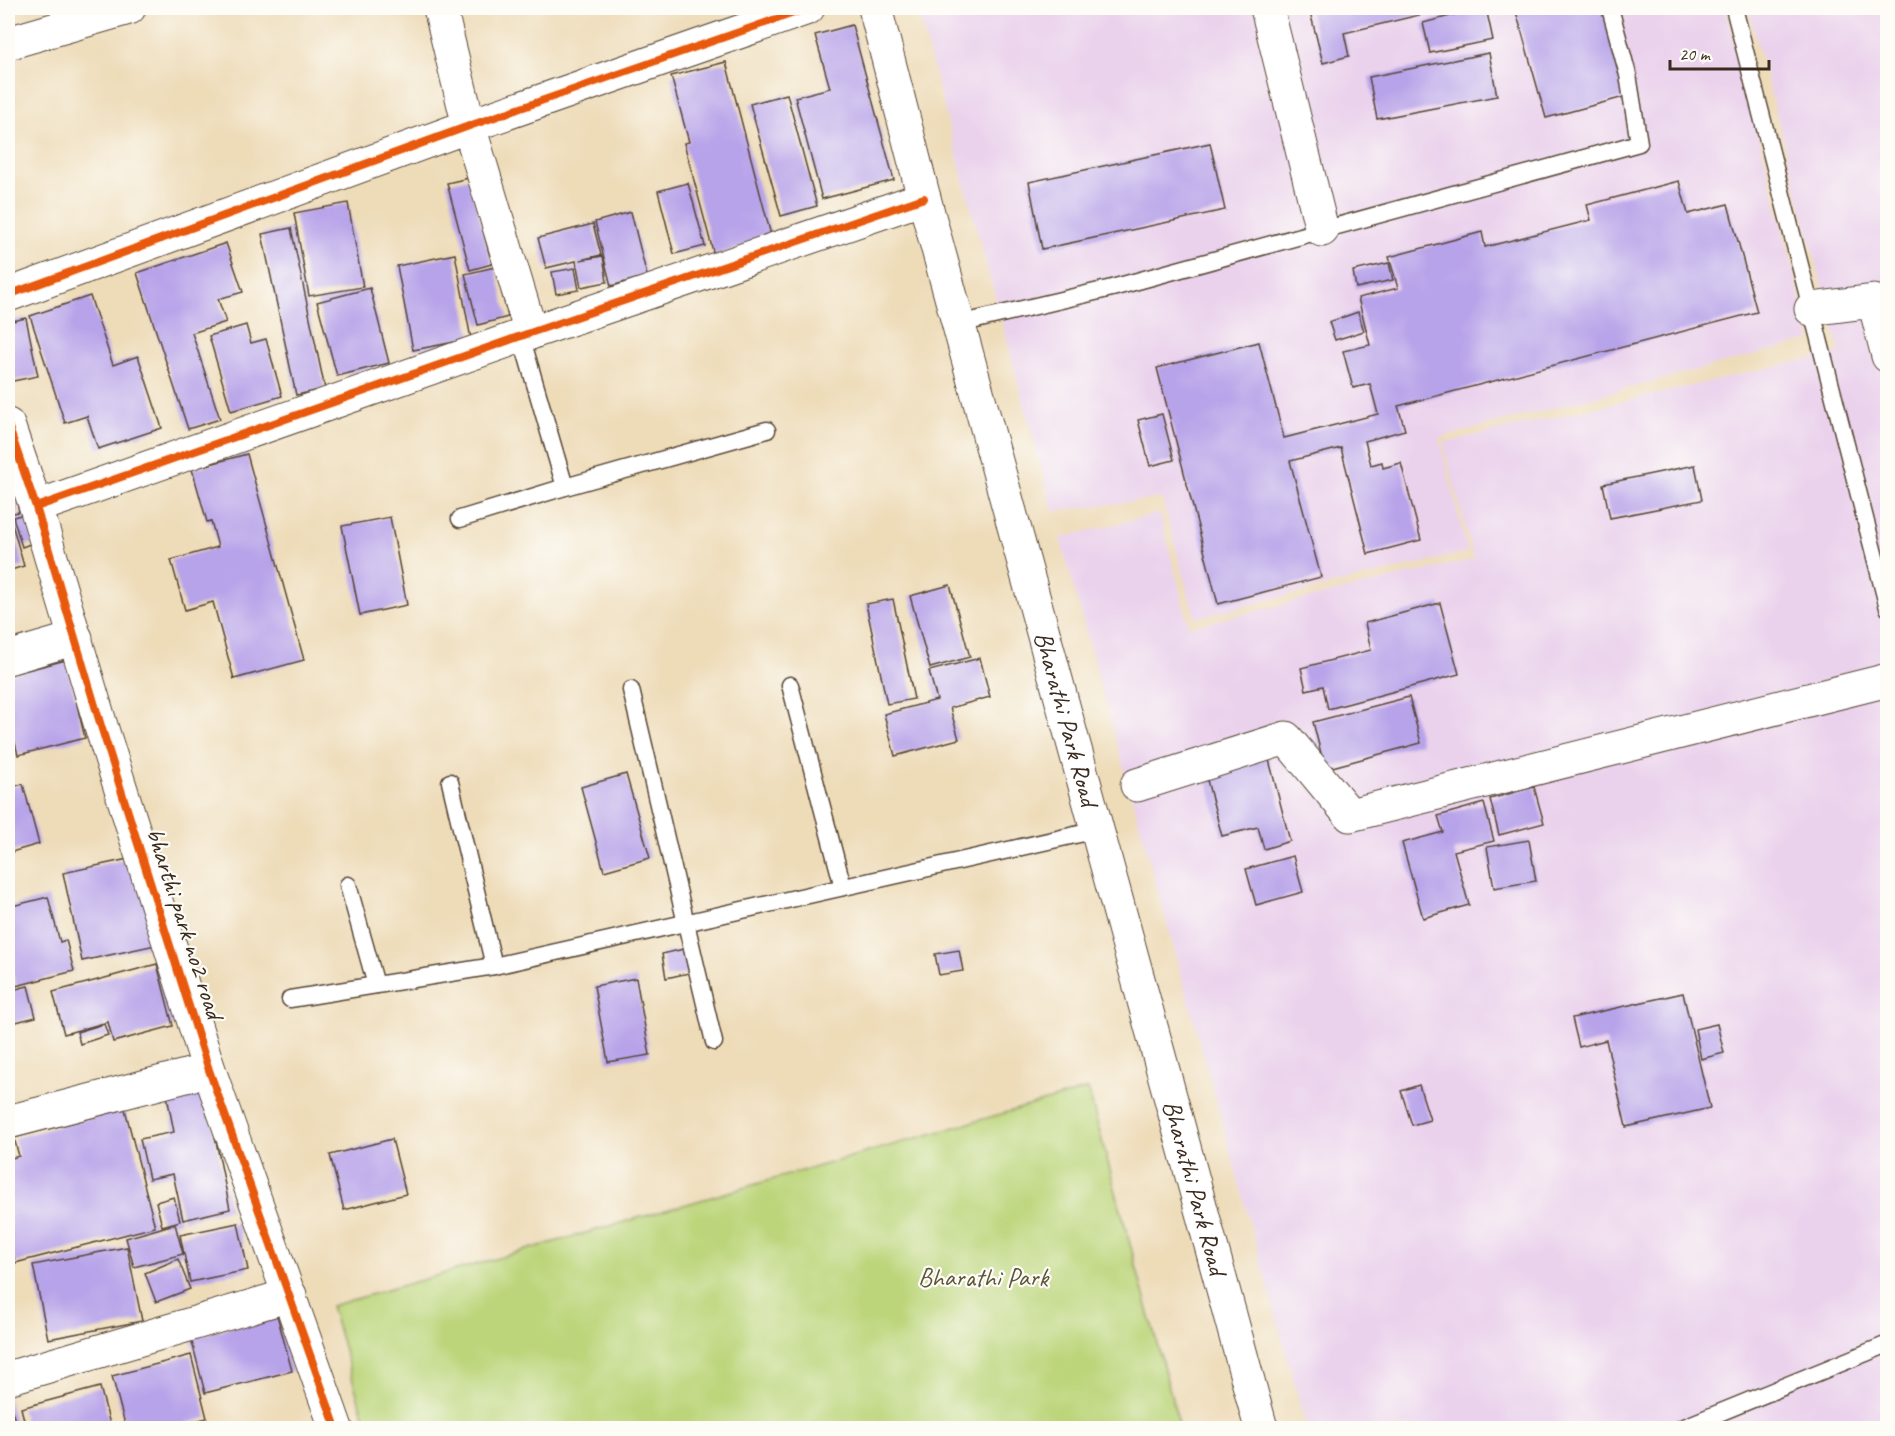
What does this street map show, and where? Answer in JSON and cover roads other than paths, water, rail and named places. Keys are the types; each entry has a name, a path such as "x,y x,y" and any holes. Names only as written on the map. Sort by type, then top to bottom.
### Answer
{"street":[{"path":"8,43 129,8"},
{"path":"440,8 469,126 526,334"},
{"path":"8,295 469,126 808,8"},
{"name":"Bharathi Park Road","path":"875,8 924,198 1261,1428"},
{"path":"1267,8 1322,230"},
{"path":"36,507 526,334 924,198"},
{"path":"1811,309 1874,301 1887,356"},
{"name":"bharthi park no2 road","path":"8,425 36,507 101,726 209,1070 336,1428"},
{"path":"8,658 76,638"},
{"path":"1137,785 1286,738 1350,815 1887,680"},
{"path":"8,1122 209,1070"},
{"path":"8,1378 290,1295"}],"lane":[{"path":"959,324 1112,288 1639,143 1628,75 1610,8"},
{"path":"1734,8 1887,608"},
{"path":"526,334 565,487"},
{"path":"460,519 767,430"},
{"path":"790,685 843,887"},
{"path":"631,690 714,1042"},
{"path":"450,782 494,966"},
{"path":"290,999 494,966 1097,830"},
{"path":"348,885 376,985"},
{"path":"1682,1428 1887,1344"}],"park label":[{"name":"Bharathi Park","path":"983,1277"}]}
